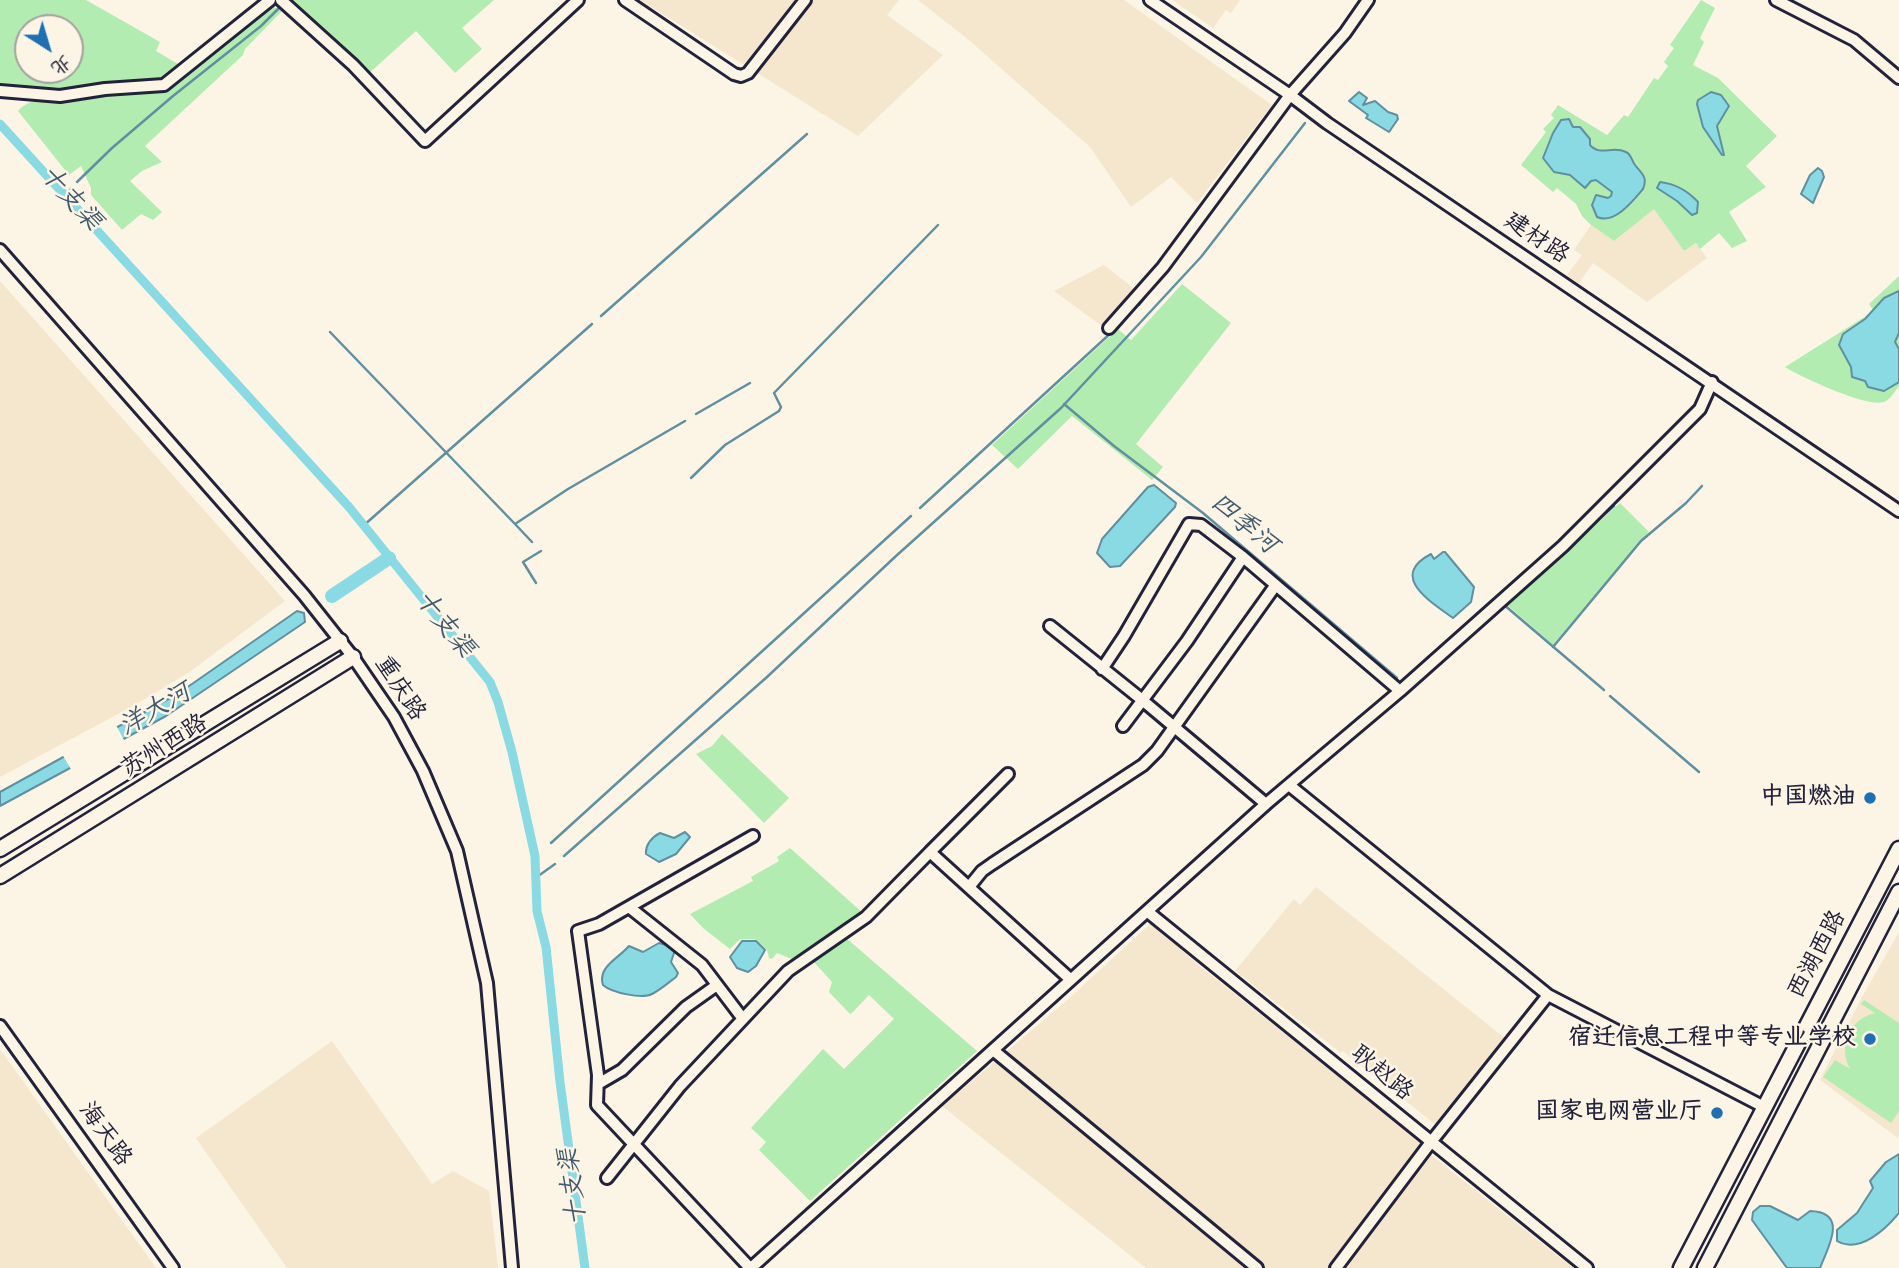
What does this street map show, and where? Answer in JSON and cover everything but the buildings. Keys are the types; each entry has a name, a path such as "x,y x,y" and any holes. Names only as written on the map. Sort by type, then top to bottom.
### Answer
{"main road":[{"name":"苏州西路","path":"0,849 340,641"},
{"name":"苏州西路","path":"0,876 353,657"},
{"name":"西湖西路","path":"1687,1266 1765,1107 1899,849"},
{"name":"西湖西路","path":"1705,1268 1899,892"}],"street":[{"path":"0,91 60,96 105,89 164,85 270,0"},
{"path":"281,0 353,65 425,141 578,0"},
{"path":"625,0 723,67 741,76 748,73 805,0"},
{"name":"建材路","path":"1150,0 1899,511"},
{"path":"1109,328 1163,267 1290,95 1345,33 1368,0"},
{"path":"1776,0 1854,40 1899,78"},
{"name":"重庆路","path":"0,250 296,585 353,657 394,717 424,771 457,851 486,983 512,1268"},
{"path":"753,836 599,924 578,931 598,1084 597,1105 750,1268 1266,804 1400,691 1563,546 1700,409 1712,382"},
{"path":"1102,669 1189,524 1201,525 1242,557 1400,691"},
{"path":"1123,726 1187,640 1242,557"},
{"path":"969,887 982,871 1131,775 1157,751 1275,586"},
{"path":"1050,626 1266,804"},
{"path":"281,677 292,695"},
{"path":"607,1178 680,1086 788,971 866,917 1008,775"},
{"path":"1289,785 1548,995 1765,1107"},
{"path":"930,852 1070,979"},
{"path":"629,907 695,958 743,1019"},
{"name":"耿赵路","path":"1148,912 1587,1268"},
{"path":"598,1084 622,1070 686,1007 717,985"},
{"path":"1336,1268 1431,1142 1548,995"},
{"name":"海天路","path":"0,1026 173,1268"},
{"path":"993,1050 1257,1268"}],"shaded area":[{"path":"640,0 899,0 887,15 943,55 858,136"},
{"path":"918,0 1124,0 1272,105 1197,203 1171,177 1131,207 1090,147 970,41"},
{"path":"1172,0 1240,0 1231,13 1226,10 1213,28"},
{"path":"1654,208 1684,251 1696,243 1707,258 1647,302 1593,263 1578,284 1567,275 1582,255 1574,250 1591,225 1614,241"},
{"path":"1104,265 1136,290 1102,326 1054,291"},
{"path":"0,281 285,601 188,673 133,706 0,777"},
{"path":"1316,887 1506,1039 1436,1125 1343,1051 1341,1053 1235,971 1294,899 1300,905"},
{"path":"1151,923 1201,967 1422,1143 1329,1268 1146,1268 942,1106 1064,1003"},
{"name":"宿迁信息工程中等专业学校","path":"1899,932 1899,1139 1820,1080"},
{"path":"332,1041 432,1184 453,1171 489,1191 498,1268 287,1268 196,1138"},
{"path":"0,1049 156,1268 0,1268"},
{"path":"1430,1154 1573,1268 1342,1268"}],"green space":[{"path":"0,0 86,0 160,42 156,51 190,71 266,11 274,7 282,11 245,49 243,55 145,146 162,162 142,171 130,181 162,212 153,220 141,214 122,230 91,195 91,188 81,166 69,175 18,111 37,101 150,91 22,93 12,99 0,86"},
{"path":"292,0 494,0 462,28 482,49 455,73 416,31 367,75 289,3"},
{"path":"1701,0 1715,8 1700,38 1704,42 1693,65 1718,78 1777,136 1746,166 1766,187 1729,212 1747,241 1732,248 1719,233 1700,249 1696,243 1684,251 1654,209 1614,241 1591,225 1576,204 1557,188 1553,192 1521,165 1546,132 1543,129 1554,118 1551,115 1558,105 1607,135 1624,115 1628,117 1654,78 1658,80 1668,66 1664,62 1674,48 1670,45"},
{"path":"1899,276 1899,386 1889,399 1876,403 1849,396 1785,367 1866,316 1873,310 1869,304"},
{"path":"1182,284 1231,323 1136,444 1163,467 1152,480 1072,416 1018,469 992,445 1118,329 1131,340"},
{"path":"1620,503 1649,532 1553,645 1506,604"},
{"path":"722,734 789,798 764,823 696,754 712,746"},
{"path":"790,848 864,914 801,959 794,960 777,953 772,959 769,958 767,950 755,939 740,939 730,949 690,914 753,881 751,877 779,861 777,857"},
{"path":"845,937 977,1051 810,1201 759,1150 766,1142 751,1128 823,1049 844,1069 894,1019 869,995 850,1014 829,992 832,982 812,960"},
{"name":"宿迁信息工程中等专业学校","path":"1864,1000 1899,1023 1899,1111 1891,1123 1823,1077 1835,1060 1850,1069 1845,1052 1848,1035 1858,1021 1875,1013 1861,1004"}],"water":[{"path":"1359,92 1367,98 1363,105 1375,101 1388,112 1397,115 1398,119 1389,132 1366,118 1368,115 1349,101"},
{"path":"1711,92 1721,95 1729,106 1717,126 1724,155 1703,127 1697,104 1698,100"},
{"path":"1569,119 1573,127 1580,127 1594,148 1628,153 1644,176 1643,189 1629,205 1610,218 1597,217 1592,205 1596,195 1608,198 1612,192 1596,180 1591,181 1585,188 1570,175 1554,172 1543,158 1561,120"},
{"path":"1818,168 1824,177 1813,203 1801,194 1810,175"},
{"path":"1660,182 1676,186 1690,194 1698,202 1697,213 1692,215 1657,188"},
{"path":"1899,291 1899,333 1895,342 1899,349 1899,382 1884,391 1868,387 1865,381 1852,377 1851,367 1839,345 1843,334 1865,319 1884,298"},
{"path":"1154,485 1176,503 1175,507 1120,566 1110,567 1097,553 1102,539 1148,487"},
{"path":"1443,552 1474,587 1471,602 1453,618 1426,597 1413,580 1413,572 1418,563 1431,554 1434,559"},
{"path":"297,611 304,613 305,622 166,716 0,806 0,792 179,693"},
{"path":"685,832 690,837 676,854 659,862 646,854 650,842 660,833 674,838"},
{"path":"742,941 756,941 765,950 756,966 748,972 737,968 730,957"},
{"path":"659,943 675,950 671,962 678,973 664,986 652,994 641,996 620,993 603,985 606,968 629,946 643,952"},
{"path":"1899,1154 1899,1213 1872,1238 1855,1244 1837,1241 1837,1230 1857,1213 1873,1188 1870,1181 1886,1162"},
{"path":"1760,1206 1770,1206 1798,1220 1810,1211 1822,1213 1829,1218 1833,1224 1833,1233 1820,1268 1787,1268 1752,1220 1753,1212"}],"pier":[{"path":"116,725 125,742 72,771 62,754"}],"waterway":[{"path":"77,182 112,148 261,26 279,8"},
{"path":"564,856 767,677 896,556 1061,408 1201,257 1305,123"},
{"name":"十支渠","path":"0,124 349,507 490,682 512,752 535,856 537,911 546,947 560,1082 585,1268"},
{"path":"601,316 807,134"},
{"path":"65,195 72,188"},
{"path":"691,478 725,445 779,411 781,407 774,393 938,225"},
{"path":"1139,305 1162,275"},
{"path":"363,526 592,324"},
{"path":"920,508 1113,331"},
{"path":"330,332 515,524"},
{"path":"696,414 750,383"},
{"name":"四季河","path":"1064,404 1114,446 1203,513 1397,678"},
{"path":"532,542 515,524 568,489 685,421"},
{"path":"1553,647 1641,541 1702,486"},
{"path":"1585,531 1614,506"},
{"path":"551,843 911,516"},
{"path":"536,583 523,562 541,551"},
{"name":"洋大河","path":"332,596 389,558"},
{"path":"1503,604 1604,690"},
{"path":"1610,696 1699,772"},
{"path":"1299,784 1342,747"},
{"path":"1267,812 1288,794"},
{"path":"1157,910 1232,843"},
{"path":"534,879 555,864"},
{"path":"1091,969 1146,920"},
{"path":"1003,1049 1081,978"},
{"path":"947,1098 992,1058"}],"place":[{"name":"中国燃油","path":"1870,798"},
{"name":"宿迁信息工程中等专业学校","path":"1870,1039"},
{"name":"国家电网营业厅","path":"1717,1113"}]}
